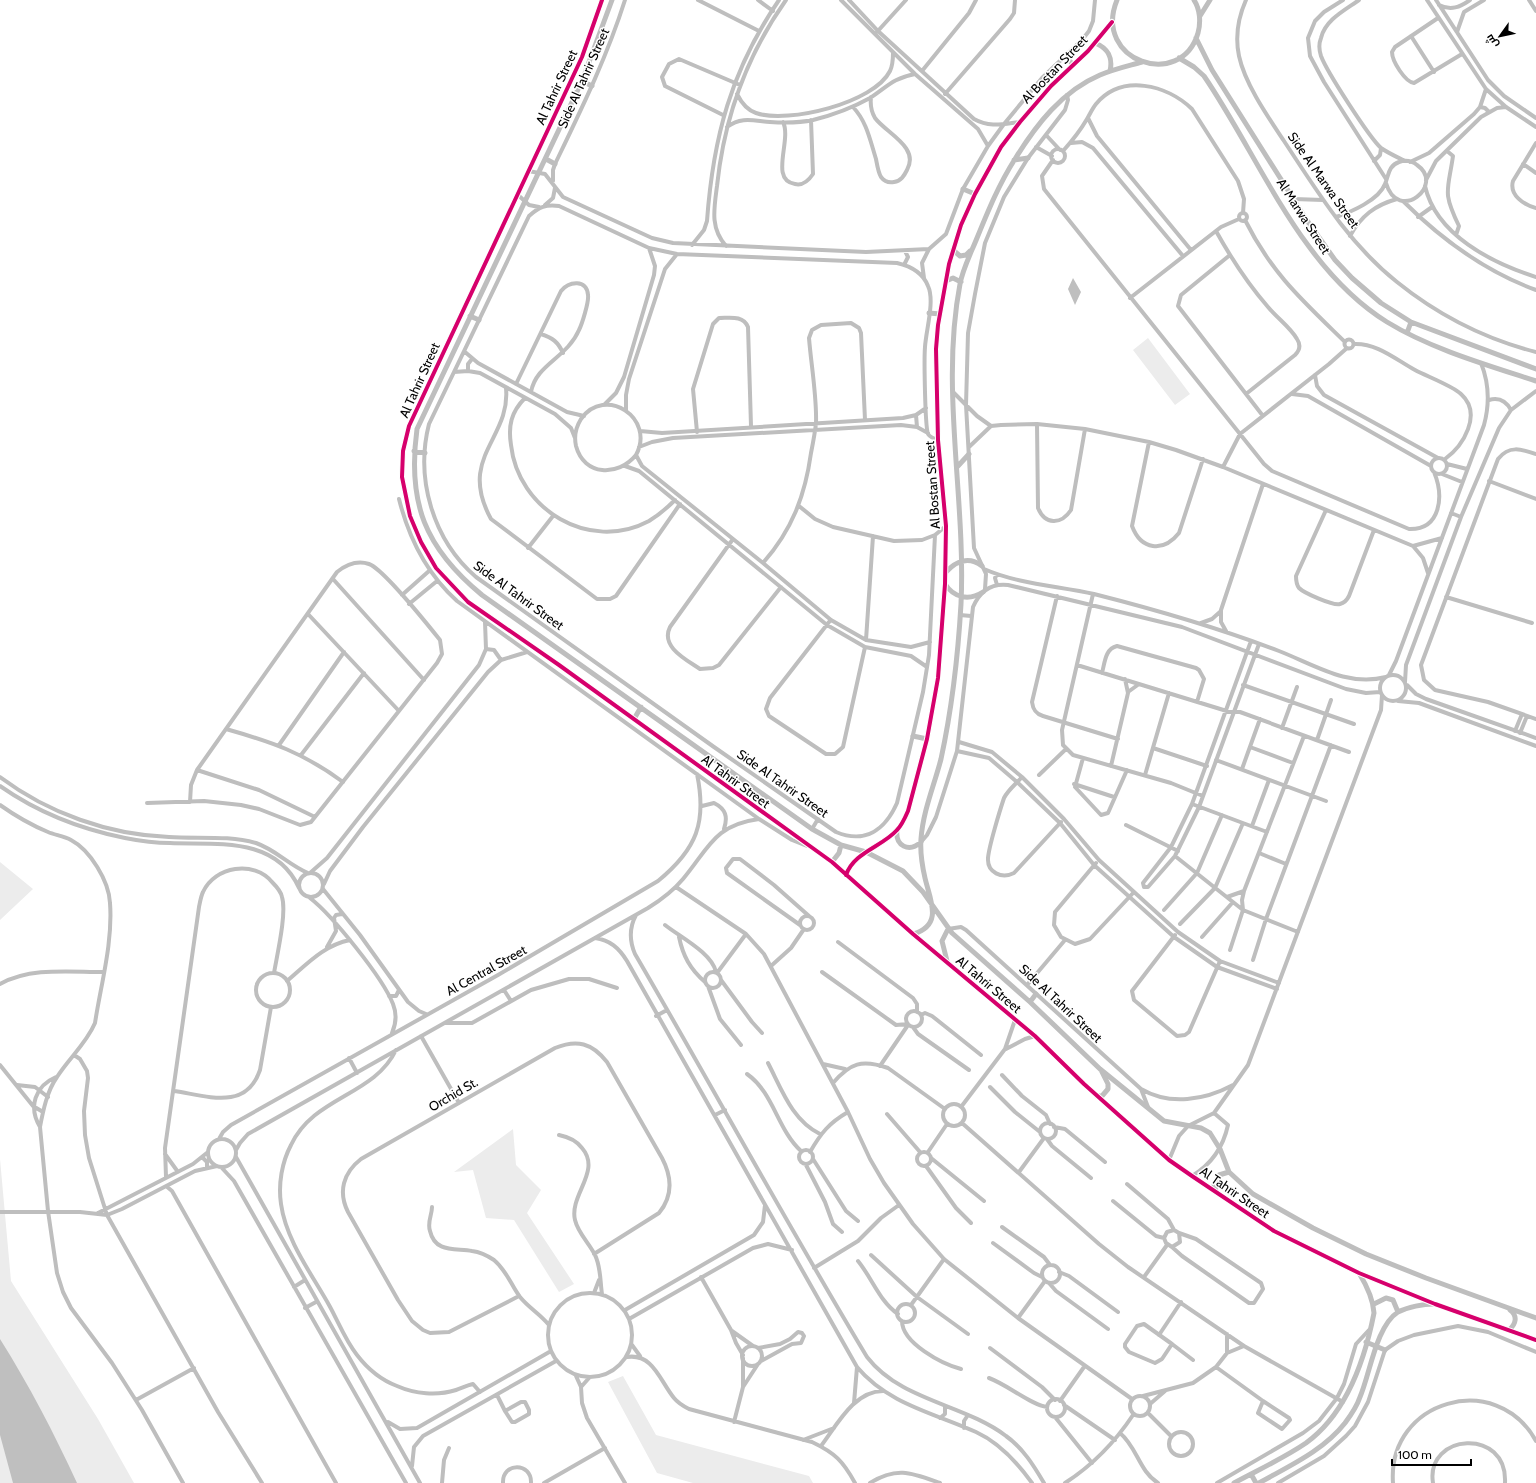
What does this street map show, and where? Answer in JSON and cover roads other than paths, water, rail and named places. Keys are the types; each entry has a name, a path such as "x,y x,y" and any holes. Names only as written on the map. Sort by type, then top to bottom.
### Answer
{"street":[{"name":"Al Tahrir Street","path":"602,0 582,57 409,426 403,451 402,477 406,503 415,528 436,568 468,602 559,665 832,862 913,934 1035,1036 1097,1096 1169,1160 1274,1231 1359,1273 1435,1304 1536,1340"},
{"name":"Al Tahrir Street","path":"612,0 582,81 417,429 414,451 415,490 430,537 447,562 460,576 482,595 812,829 841,845 866,852 903,871 923,892 948,929 1030,1002 1100,1069 1149,1110 1164,1120 1206,1130 1212,1136 1220,1149 1229,1172 1253,1194 1339,1241 1420,1276 1536,1318"},
{"name":"Side Al Tahrir Street","path":"625,0 617,25 592,86 555,164 552,176 554,184 553,198 529,216 429,424 425,439 427,492 439,530 448,546 465,568 488,586 836,832 847,836 862,837 874,832 884,824 892,814 897,803 913,736"},
{"path":"698,0 759,31"},
{"path":"758,0 777,13"},
{"path":"692,245 704,230 712,163 723,115 734,83 759,31 779,0"},
{"path":"726,246 716,231 714,212 719,167 726,127 740,85 753,56 786,0"},
{"path":"841,0 874,35 915,74 978,129 988,146"},
{"path":"849,0 878,31 981,123 988,125 1020,122"},
{"path":"874,35 906,0"},
{"path":"922,71 969,13 976,0"},
{"path":"942,98 1010,19 1014,12 1015,0"},
{"path":"928,432 925,348 930,295 924,280 922,263 930,249 946,234 963,189 988,146 1042,78 1082,40 1089,31 1094,15 1096,0"},
{"path":"1112,0 1112,22 1114,35 1120,47 1130,56 1142,62 1161,64 1179,58 1189,50 1196,38 1200,16 1194,0"},
{"path":"1113,9 1116,0"},
{"path":"1200,16 1210,0"},
{"name":"Side Al Marwa Street","path":"1246,0 1239,21 1237,44 1243,69 1270,118 1323,200 1350,236 1376,264 1422,301 1472,330 1495,340 1536,352"},
{"path":"1343,0 1324,12 1315,21 1310,29 1308,47 1318,72 1386,181 1388,190 1397,199 1403,201 1415,199 1420,196 1436,161 1489,112 1497,108 1506,107"},
{"path":"1359,0 1335,17 1324,29 1321,37 1321,54 1344,94 1381,148 1421,168 1432,207 1440,219 1456,235 1490,257 1536,277"},
{"path":"1427,0 1486,89 1506,107 1536,127"},
{"path":"1436,0 1488,80 1504,96 1536,118"},
{"path":"1439,5 1450,8 1460,6 1470,0"},
{"path":"1457,32 1464,12 1484,0"},
{"path":"1529,0 1536,11"},
{"path":"1460,6 1464,12"},
{"path":"1438,18 1393,49 1392,58 1407,80 1412,83 1417,82 1462,54"},
{"name":"Al Bostan Street","path":"846,875 852,862 897,830 908,811 927,739 938,678 946,572 946,526 938,440 936,349 940,314 953,250 961,225 993,160 1020,122 1050,86 1095,43 1112,22"},
{"path":"1411,36 1434,72"},
{"name":"Al Marwa Street","path":"1196,38 1212,70 1320,241 1352,278 1381,303 1411,322 1536,369"},
{"path":"1095,43 1100,45 1109,54 1111,60 1110,71"},
{"path":"737,94 744,106 756,113 794,115 830,108 855,98 885,78 893,62 893,53"},
{"path":"1066,56 1073,64"},
{"name":"Al Marwa Street","path":"1179,58 1194,67 1204,76 1296,227 1320,261 1346,290 1368,309 1407,333 1481,362 1536,381"},
{"path":"723,115 669,89 665,86 662,77 672,61 679,59 740,85"},
{"name":"Al Bostan Street","path":"933,907 925,878 921,842 922,824 941,759 955,682 960,615 963,560 952,364 954,328 961,282 972,250 1000,184 1030,136 1067,95 1090,80 1110,71 1142,62"},
{"path":"726,127 740,120 747,119 782,122 811,120 832,115 871,97 897,79 915,74"},
{"path":"582,81 592,86"},
{"path":"1292,394 1308,396 1431,466 1440,492 1436,512 1426,526 1418,529 1409,529 1272,471 1264,464 1044,189 1042,176 1052,158 1054,151 1061,151 1070,143 1100,101 1117,90 1138,86 1150,86 1173,94 1192,109 1238,181 1244,199 1243,213 1247,215 1245,220 1261,250 1280,278 1345,342 1347,348"},
{"path":"1336,217 1348,214 1364,205 1378,193 1386,181 1390,168 1394,164 1429,153 1474,114 1480,107 1486,89"},
{"path":"897,830 896,837 899,843 904,847 916,847 930,830 936,817 959,742 971,616 977,599 984,591 987,580 974,548 966,405 968,333 985,243 1004,198 1028,158 1065,110 1068,100 1067,95"},
{"path":"853,106 862,117 868,130 880,176 887,182 897,182 902,179 909,168 910,155 904,145 876,119 872,112 871,97"},
{"path":"1480,107 1486,108 1489,112"},
{"path":"830,108 832,115"},
{"path":"1519,116 1524,109"},
{"path":"1088,118 1095,133 1191,250"},
{"path":"782,122 786,133 781,170 783,176 788,182 799,185 808,180 813,174 814,166 811,120"},
{"path":"1036,147 1058,163 1064,160 1065,157 1061,151 1046,135"},
{"path":"1070,143 1082,142 1093,148 1183,256"},
{"path":"1536,143 1513,181 1512,192 1516,197 1536,208"},
{"path":"1374,161 1380,156 1381,148"},
{"path":"1447,150 1454,156 1448,181 1447,194 1450,206 1459,226 1456,235"},
{"path":"1014,160 1028,158"},
{"path":"546,159 555,164"},
{"path":"1523,164 1536,173"},
{"path":"528,171 545,174 563,196 652,238 692,245 813,250 866,252 930,249"},
{"path":"1132,194 1140,188"},
{"path":"963,189 975,194"},
{"path":"517,194 524,202 541,207 559,206 649,248 677,254 812,261 897,263 911,267 924,280"},
{"path":"1294,199 1323,200"},
{"path":"1350,236 1356,225 1370,211 1378,206 1397,199"},
{"path":"1403,201 1418,217 1448,243 1478,263 1511,281 1536,290"},
{"path":"1418,217 1432,207"},
{"path":"707,212 714,212"},
{"path":"1239,219 1239,214 1243,213"},
{"path":"606,228 609,219"},
{"path":"1130,298 1226,223 1239,219 1245,220"},
{"path":"1216,231 1230,255 1260,298 1296,336 1300,348 1295,355 1246,394"},
{"path":"604,405 620,385 654,276 655,266 649,248"},
{"path":"812,261 813,250"},
{"path":"953,250 957,255 963,256 972,250"},
{"path":"904,264 908,257 905,251"},
{"path":"626,410 627,387 642,338 665,269 677,254"},
{"path":"1230,255 1181,295 1178,302 1180,309 1263,416"},
{"path":"946,281 953,278 961,282"},
{"path":"516,384 566,285 572,282 580,283 586,288 588,295 579,330 563,353 538,374 533,382 531,392"},
{"path":"929,313 940,314"},
{"path":"470,316 479,320"},
{"path":"698,436 693,398 694,380 713,324 719,318 740,318 748,327 751,426"},
{"path":"763,563 784,536 799,506 808,473 816,423 809,338 810,333 816,327 821,325 851,322 859,328 862,333 864,420"},
{"path":"1407,333 1411,322"},
{"path":"541,334 551,337 559,344 563,353"},
{"path":"636,336 642,338"},
{"path":"1345,342 1349,340 1354,344 1375,347 1429,378 1461,393 1467,402 1470,413 1469,424 1461,444 1446,462 1447,470 1442,474"},
{"path":"1223,467 1240,434 1292,394 1347,348 1351,348 1354,344"},
{"path":"464,352 472,359 567,412 584,416"},
{"path":"468,371 468,364 472,359"},
{"path":"1169,1160 1176,1140 1188,1126 1214,1113 1248,1065 1381,710 1381,684 1396,661 1484,425 1488,400 1487,380 1481,362"},
{"path":"454,372 468,371 480,373 564,420 575,438 580,454 592,466 608,471 625,466 636,455 639,447 640,431 635,419 626,410 619,407 604,405 593,408 584,416 579,422 575,438"},
{"path":"1315,375 1317,386 1324,395 1438,458 1467,469"},
{"path":"506,388 507,398 502,417 484,456 481,467 480,478 482,499 491,519 597,599 610,599 616,596 680,504"},
{"path":"1398,701 1404,696 1406,684 1406,665 1461,517 1499,428 1511,410 1519,402 1536,391"},
{"path":"953,392 991,426"},
{"path":"525,398 518,404 510,420 512,452 522,481 531,494 553,516 568,524 584,529 600,532 617,531 649,521 663,512 675,500"},
{"path":"1488,400 1499,399 1504,401 1511,410"},
{"path":"640,431 651,433 903,418 916,415 926,408"},
{"path":"916,415 917,427"},
{"path":"502,417 510,420"},
{"path":"1368,430 1373,422"},
{"path":"969,447 991,426 1037,424 1085,429 1149,442 1203,459 1413,546 1423,558 1428,573"},
{"path":"1037,424 1038,508 1044,519 1052,522 1060,521 1066,517 1071,510 1085,429"},
{"path":"639,447 662,439 901,425 917,427 928,432 930,436 938,440"},
{"path":"651,433 652,442"},
{"path":"1149,442 1132,526 1139,539 1153,546 1163,546 1172,541 1179,533 1203,459"},
{"path":"1536,454 1520,449 1507,451 1498,459 1422,658 1421,673 1424,680 1435,690 1488,702 1536,720"},
{"path":"414,451 425,454"},
{"path":"958,466 969,454"},
{"path":"636,455 642,466 763,563 830,620 866,640 911,647 930,642"},
{"path":"1431,466 1434,460 1438,458"},
{"path":"625,466 639,471 827,625 865,647 911,656 927,667"},
{"path":"639,471 639,467 642,466"},
{"path":"1434,472 1462,482"},
{"path":"1489,481 1536,499"},
{"path":"1227,632 1222,622 1221,610 1263,484"},
{"path":"399,499 411,539 429,571 437,581 464,607 556,671 760,818 792,840 810,846"},
{"path":"799,506 815,519 833,527 908,542 935,535 946,526"},
{"path":"1326,510 1296,576 1296,582 1303,591 1328,602 1340,604 1350,596 1374,530"},
{"path":"1451,513 1461,517"},
{"path":"528,548 553,516"},
{"path":"415,528 425,525"},
{"path":"927,739 913,736 927,667 930,642 935,535"},
{"path":"866,640 873,536"},
{"path":"1413,546 1442,538"},
{"path":"733,539 668,631 667,639 670,646 700,669 713,668 719,665 781,587"},
{"path":"946,572 953,564 963,560 973,561 983,568 997,574 1093,594 1200,623 1317,666 1347,679 1370,680 1396,675 1416,694 1536,738"},
{"path":"147,803 210,802 241,805 259,809 300,825 306,825 315,817 439,660 443,646 440,640 402,595 376,568 369,564 352,563 344,566 333,579 197,770 191,785 190,802"},
{"path":"402,595 429,571"},
{"path":"997,574 995,578 997,585"},
{"path":"333,579 424,680"},
{"path":"409,604 437,581"},
{"path":"945,584 952,592 961,597 973,597 997,585 1008,585 1182,627 1352,691 1381,694 1388,700 1415,701 1536,746"},
{"path":"482,595 488,586"},
{"path":"1093,594 1063,722 1061,736 1066,750 1073,755 1171,783 1203,796"},
{"path":"1057,596 1032,706 1039,715 1118,739"},
{"path":"1446,596 1532,623"},
{"path":"464,607 468,602"},
{"path":"1200,623 1212,619 1221,610"},
{"path":"308,614 399,711"},
{"path":"960,615 971,616"},
{"path":"830,620 770,698 766,709 769,716 826,754 835,754 843,748 865,647"},
{"path":"299,888 299,880 327,858 479,665 486,649 485,622"},
{"path":"1251,641 1192,804 1167,854 1143,883 1144,887 1148,887 1176,855 1199,807 1259,644"},
{"path":"1102,673 1107,653 1117,646 1189,666 1200,670 1204,679 1198,702"},
{"path":"911,647 914,650 911,656"},
{"path":"486,649 498,653 501,660"},
{"path":"279,745 344,652"},
{"path":"310,898 316,897 323,887 330,871 363,827 488,672 501,660 527,652"},
{"path":"577,663 583,654"},
{"path":"1396,661 1401,665 1406,665"},
{"path":"556,671 559,665"},
{"path":"1077,665 1226,711 1233,713 1240,712 1349,752"},
{"path":"1313,676 1317,666"},
{"path":"301,755 364,673"},
{"path":"1111,766 1128,693 1125,679"},
{"path":"1128,693 1139,684"},
{"path":"1243,685 1354,724"},
{"path":"1282,728 1297,687"},
{"path":"1145,775 1169,693"},
{"path":"1415,701 1416,694"},
{"path":"1317,740 1331,700"},
{"path":"447,706 456,712"},
{"path":"634,719 642,707"},
{"path":"1518,732 1522,714"},
{"path":"1518,732 1527,716"},
{"path":"1242,770 1260,719"},
{"path":"226,729 279,745 301,755 343,782"},
{"path":"1230,950 1243,910 1242,900 1244,891 1304,736"},
{"path":"959,742 992,752 1022,777 1064,819 1099,860 1178,932 1220,961 1279,983"},
{"path":"1253,960 1286,864 1331,746"},
{"path":"709,756 714,747"},
{"path":"1250,747 1293,763"},
{"path":"1153,748 1207,766"},
{"path":"672,754 675,749"},
{"path":"1039,775 1066,750"},
{"path":"957,751 989,758 1017,782 1060,823 1094,865 1174,937 1217,967 1277,989"},
{"path":"989,758 992,752"},
{"path":"1084,758 1074,784 1076,790 1101,815 1108,813 1127,770"},
{"path":"1216,760 1326,801"},
{"path":"197,770 259,790 315,817"},
{"name":"Al Central Street","path":"219,1139 223,1132 231,1125 426,1014 498,975 658,881 675,866 694,839 698,828 702,806 697,774"},
{"path":"0,777 43,804 83,821 111,829 146,835 217,838 255,843 274,850 294,866 309,873 317,874 323,887 342,914 364,940 399,990 413,1007 426,1014"},
{"path":"1022,777 1005,797 989,853 988,864 995,872 1005,876 1014,873 1064,819"},
{"path":"1252,826 1269,780"},
{"path":"1074,784 1114,797"},
{"path":"0,786 44,812 84,828 105,834 148,842 232,844 255,849 272,857 290,872 305,896 321,907 350,940 389,996 395,1011 392,1034"},
{"path":"702,806 714,803 724,811 726,817 724,830"},
{"path":"1192,804 1267,832"},
{"path":"0,805 47,831 71,840 93,861 101,874 110,902 109,933 95,1024 90,1035 56,1077 43,1112 40,1127 48,1212 57,1273 71,1308 112,1363 136,1400 183,1483"},
{"path":"1164,910 1197,873 1222,815"},
{"name":"Al Central Street","path":"236,1150 248,1134 663,899 676,887 707,847 724,830 738,822 760,818"},
{"path":"812,829 818,819"},
{"path":"356,821 363,827"},
{"path":"1180,924 1215,888 1243,823"},
{"path":"1126,825 1171,847 1176,855 1243,910 1298,932"},
{"path":"832,862 839,853 841,845"},
{"path":"1259,853 1286,864"},
{"path":"1167,854 1176,855"},
{"path":"738,858 774,885 809,916 813,921 813,926 808,930 804,929 727,873 726,868 733,859 738,858"},
{"path":"1099,860 1055,912 1054,920 1056,930 1065,940 1080,943 1090,939 1134,892"},
{"path":"166,1177 165,1153 175,1091 201,899 207,886 219,874 229,870 251,869 270,879 282,897 283,909 274,973"},
{"path":"676,887 746,934 764,954 833,1082 870,1160 899,1205 944,1259 1018,1318 1084,1367 1132,1399"},
{"path":"1227,897 1244,891"},
{"path":"1202,937 1233,902"},
{"path":"913,934 924,931 933,916 933,907"},
{"path":"325,949 334,936 336,924 334,918 339,913 342,914"},
{"path":"636,915 630,929 632,946 814,1268 867,1358 875,1367 891,1380 945,1406 982,1421 1007,1436 1027,1457 1044,1483"},
{"path":"800,925 803,917 809,916"},
{"path":"665,925 679,937 707,956 715,966 716,973 752,1022 762,1033"},
{"name":"Side Al Tahrir Street","path":"948,929 960,927 966,930 1141,1089 1149,1110"},
{"path":"771,966 791,948 804,929"},
{"path":"948,929 942,941 948,962"},
{"path":"1178,932 1134,987 1133,996 1134,1000 1176,1036 1181,1036 1188,1032 1220,961"},
{"path":"716,973 746,934"},
{"path":"679,937 685,958 708,986 720,1018 726,1028 741,1045"},
{"path":"595,938 605,939 621,952 656,1016 715,1116 858,1367 883,1391 940,1418 977,1432 1016,1460 1032,1483"},
{"path":"287,981 325,949 335,944 350,940"},
{"path":"1026,985 1065,940"},
{"path":"822,972 896,1024 910,1025 921,1023 917,1004 913,998 838,942"},
{"path":"0,984 32,973 103,972"},
{"path":"269,973 274,973 282,975 287,981 290,990 287,1000 277,1006 271,1007 266,1005 258,998 256,988 260,978 269,973"},
{"path":"705,982 705,977 708,973 716,973"},
{"path":"446,1023 472,1023 531,990 569,979 589,979 618,988"},
{"path":"708,986 713,988 717,986 721,980"},
{"path":"389,996 396,996 399,990"},
{"path":"504,990 511,1001"},
{"path":"1030,1002 1036,994"},
{"path":"175,1091 228,1098 242,1094 249,1089 258,1077 260,1070 271,1007"},
{"path":"656,1016 667,1010"},
{"path":"969,1070 918,1034 906,1019 908,1014 912,1011 925,1013 932,1016 981,1055"},
{"path":"961,1107 1005,1049 1015,1020"},
{"path":"880,1066 910,1025"},
{"path":"421,1036 459,1102"},
{"path":"1005,1049 1025,1039 1035,1036"},
{"name":"Orchid St.","path":"519,1296 450,1332 437,1334 424,1330 412,1321 398,1300 344,1204 342,1196 344,1179 354,1164 459,1102 562,1045 571,1043 582,1044 594,1049 602,1055 662,1158 669,1174 670,1184 666,1205 659,1213 594,1254"},
{"path":"396,1050 392,1059 378,1075 318,1111 307,1120 291,1145 282,1173 281,1203 284,1218 296,1246 350,1344 374,1373 396,1386 415,1392 444,1392 473,1384 480,1392"},
{"path":"74,1055 80,1059 87,1071 88,1078 84,1111 85,1135 89,1158 107,1215 218,1412 262,1483"},
{"path":"349,1058 357,1073"},
{"path":"768,1064 793,1111 805,1125 820,1134"},
{"path":"823,1064 845,1069 866,1064 888,1068 946,1109"},
{"path":"0,1065 33,1106 43,1112"},
{"path":"833,1082 845,1069"},
{"path":"1097,1096 1106,1093 1108,1088 1108,1084 1100,1069"},
{"path":"747,1074 761,1086 788,1136 801,1151"},
{"path":"1002,1075 1022,1096 1046,1115 1050,1124 1054,1127 1065,1128 1105,1162"},
{"path":"40,1127 36,1121 33,1106 39,1089 44,1084 56,1077"},
{"path":"1141,1089 1164,1097 1182,1099 1210,1095 1235,1084"},
{"path":"17,1085 31,1086 39,1089 48,1097"},
{"path":"990,1087 1015,1112 1040,1132 1052,1146 1091,1178"},
{"path":"951,1105 961,1107 965,1114 962,1123 955,1126 948,1124 943,1114 946,1109 951,1105"},
{"path":"715,1116 725,1110"},
{"path":"810,1152 820,1134 838,1118 848,1112"},
{"path":"1192,1176 1208,1164 1220,1149 1228,1125 1214,1113"},
{"path":"887,1114 920,1152 928,1152"},
{"path":"962,1123 1099,1244 1144,1277 1244,1346 1343,1402"},
{"path":"928,1152 948,1124"},
{"path":"1040,1132 1042,1126 1050,1124"},
{"path":"1019,1172 1046,1139 1055,1135 1054,1127"},
{"path":"559,1135 569,1137 578,1143 585,1151 588,1161 588,1172 577,1197 574,1214 579,1230 598,1262 599,1280 602,1294"},
{"path":"98,1213 178,1172 208,1152 213,1142 219,1139 228,1140 235,1146 236,1157 316,1302 420,1483"},
{"path":"801,1151 807,1150 810,1152"},
{"path":"801,1151 799,1160 806,1165 826,1202 833,1224 842,1232"},
{"path":"208,1152 210,1160 219,1166 234,1181 406,1483"},
{"path":"810,1152 846,1211 858,1221"},
{"path":"920,1152 916,1157 918,1163 926,1166 960,1213 971,1223"},
{"path":"928,1152 931,1158 984,1201"},
{"path":"165,1153 178,1172"},
{"path":"202,1157 207,1162 207,1168"},
{"path":"0,1212 98,1213 107,1215 152,1194 194,1171 219,1166 229,1166 236,1157"},
{"path":"926,1166 929,1164 931,1158"},
{"path":"806,1165 813,1159"},
{"path":"1216,1191 1215,1180 1224,1173 1229,1172"},
{"path":"172,1191 173,1182"},
{"path":"1113,1201 1156,1236 1164,1238 1170,1246 1187,1260 1249,1303 1254,1303 1263,1289 1261,1283 1192,1237 1174,1230 1168,1219 1126,1184"},
{"path":"166,1186 172,1191 336,1483"},
{"path":"148,1187 152,1194"},
{"path":"120,1202 122,1209"},
{"path":"625,1310 754,1235 763,1222 765,1205"},
{"path":"814,1268 858,1241 881,1218 899,1205"},
{"path":"432,1207 429,1220 429,1230 434,1240 442,1247 451,1250 473,1251 493,1260 509,1276 519,1296 549,1325"},
{"path":"1002,1227 1044,1257 1050,1265 1056,1267 1059,1272 1068,1276 1118,1312"},
{"path":"1164,1238 1167,1232 1174,1230"},
{"path":"1144,1277 1170,1246 1180,1242 1179,1233"},
{"path":"993,1243 1034,1273 1042,1276 1056,1291 1108,1329"},
{"path":"629,1319 701,1277 761,1245 776,1245 792,1250"},
{"path":"288,1250 296,1246"},
{"path":"871,1255 917,1297 968,1334"},
{"path":"911,1306 944,1259"},
{"path":"858,1261 870,1277 887,1305 898,1314 902,1321 904,1331 911,1340 942,1362 961,1369"},
{"path":"1042,1276 1042,1270 1050,1265"},
{"path":"1018,1318 1047,1282 1057,1280 1059,1272"},
{"path":"1234,1483 1306,1442 1327,1424 1343,1402 1351,1387 1374,1313 1374,1304 1359,1273"},
{"path":"701,1277 732,1330 736,1344 743,1357 750,1365 760,1362 792,1344 802,1342 804,1336 802,1333 798,1332 790,1339 775,1346 758,1348 753,1346 732,1330"},
{"path":"294,1287 305,1280"},
{"path":"594,1293 599,1280"},
{"path":"586,1293 602,1294 618,1303 625,1310 632,1327 632,1345 627,1357 611,1373 589,1378 576,1376 565,1370 556,1361 551,1351 548,1334 549,1325 552,1316 557,1309 569,1298 586,1293"},
{"path":"1374,1304 1386,1298 1393,1300 1398,1312"},
{"path":"306,1308 316,1302"},
{"path":"1159,1335 1181,1302"},
{"path":"898,1314 900,1306 906,1304 911,1306 915,1311 914,1318 909,1322 902,1321"},
{"path":"1251,1474 1257,1483 1313,1453 1336,1434 1354,1410 1360,1397 1384,1330 1398,1312 1418,1306 1435,1304"},
{"path":"1509,1330 1515,1322 1515,1317 1510,1309"},
{"path":"540,1315 552,1316"},
{"path":"1172,1344 1162,1359 1155,1363 1129,1352 1124,1347 1132,1334 1144,1324 1172,1344 1193,1360"},
{"path":"1278,1483 1324,1456 1355,1426 1368,1402 1385,1350 1406,1338 1458,1326 1488,1332 1536,1352"},
{"path":"1217,1483 1307,1430 1325,1414 1337,1398 1344,1384 1356,1344 1369,1330"},
{"path":"1227,1334 1227,1353"},
{"path":"790,1339 792,1344"},
{"path":"1366,1342 1385,1350"},
{"path":"632,1345 641,1357 649,1362 672,1395 681,1405 697,1412 821,1446 838,1458 855,1483"},
{"path":"734,1422 743,1387 743,1357 745,1350 753,1346"},
{"path":"1148,1413 1141,1416 1134,1414 1129,1408 1132,1399 1137,1396 1166,1391 1193,1383 1216,1367 1227,1353 1244,1346"},
{"path":"743,1387 760,1362 762,1354 758,1348"},
{"path":"990,1348 1042,1387 1055,1400 1060,1401 1115,1440"},
{"path":"384,1420 400,1429 417,1428 551,1351"},
{"path":"627,1357 641,1357"},
{"path":"412,1468 411,1461 414,1447 423,1436 556,1361"},
{"path":"854,1404 858,1367"},
{"path":"1060,1401 1084,1367"},
{"path":"1216,1367 1289,1418 1290,1420 1282,1429 1258,1412 1263,1401"},
{"path":"136,1400 194,1368"},
{"path":"576,1376 582,1387 584,1411 625,1483"},
{"path":"582,1387 589,1378"},
{"path":"989,1378 1008,1386 1038,1405 1047,1407"},
{"path":"821,1446 854,1404 870,1392 883,1391"},
{"path":"1148,1413 1150,1404 1166,1391"},
{"path":"497,1395 505,1411 514,1422 528,1415 530,1412 525,1402 522,1402 505,1411"},
{"path":"1143,1396 1150,1404"},
{"path":"1047,1407 1050,1402 1055,1400"},
{"path":"1393,1483 1393,1461 1397,1447 1404,1434 1424,1414 1453,1401 1483,1402 1508,1410 1525,1424 1536,1441"},
{"path":"1055,1417 1063,1414 1064,1405"},
{"path":"940,1418 945,1414 945,1406"},
{"path":"1047,1407 1050,1415 1055,1417 1092,1463"},
{"path":"1148,1413 1171,1436"},
{"path":"1065,1483 1092,1463 1115,1440 1134,1414"},
{"path":"964,1428 964,1421 968,1415"},
{"path":"803,1440 835,1428"},
{"path":"1180,1432 1189,1435 1193,1444 1189,1453 1180,1456 1171,1450 1169,1446 1171,1436 1180,1432"},
{"path":"1120,1433 1131,1444 1142,1467 1158,1483"},
{"path":"1433,1483 1433,1471 1441,1455 1454,1445 1472,1442 1482,1444 1497,1455 1504,1472 1505,1483"},
{"path":"442,1483 444,1460 449,1448"},
{"path":"544,1483 605,1448"},
{"path":"503,1483 507,1470 517,1467 523,1468 529,1472 531,1483"},
{"path":"870,1483 881,1476 902,1472 912,1473 940,1483"}]}
